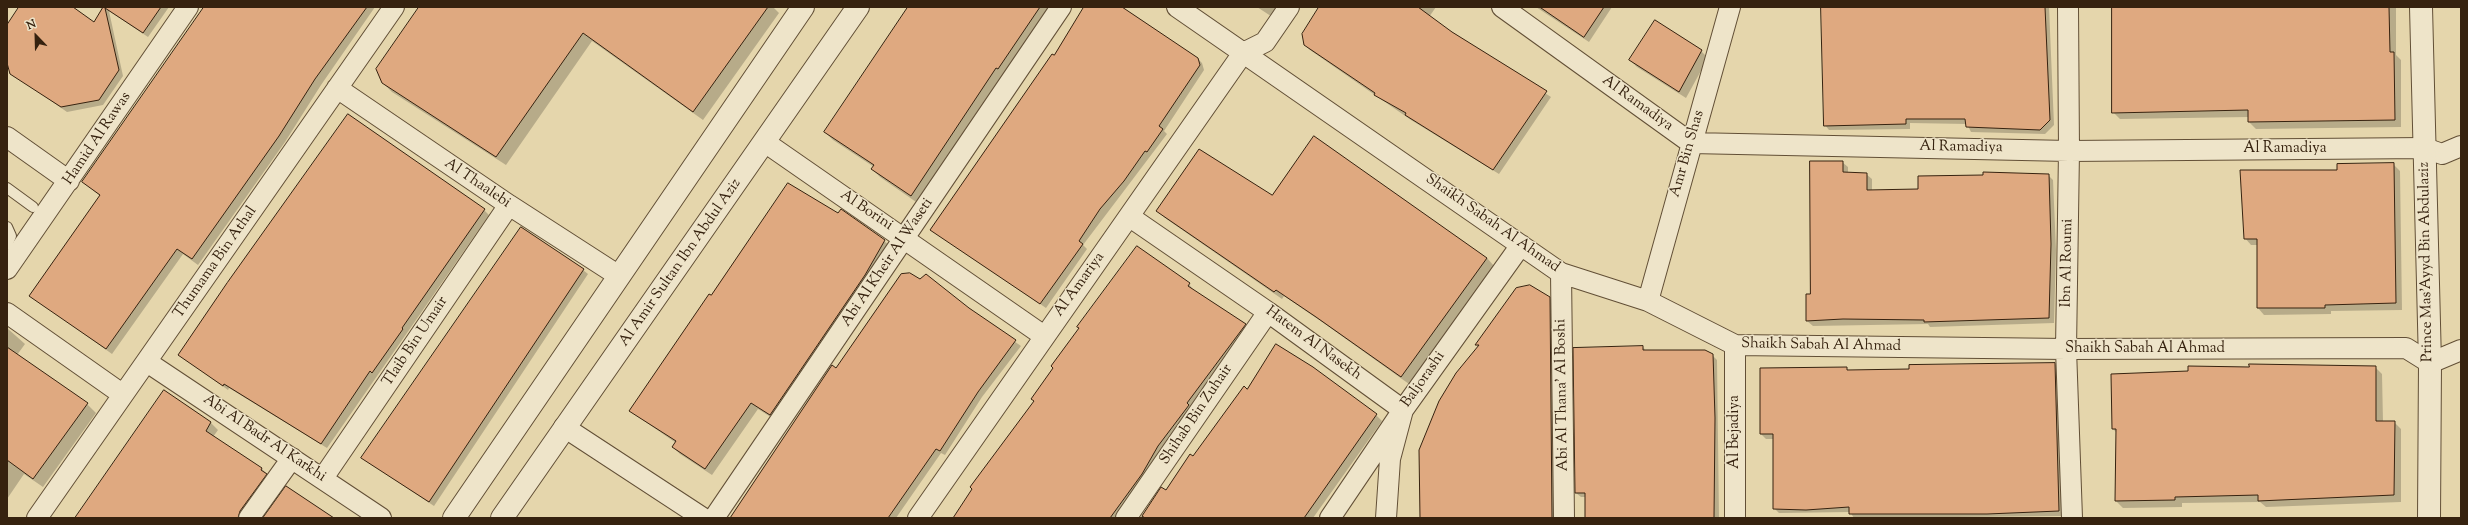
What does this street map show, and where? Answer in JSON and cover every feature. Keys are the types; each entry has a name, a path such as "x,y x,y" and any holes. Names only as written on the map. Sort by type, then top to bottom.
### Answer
{"street":[{"name":"Hamid Al Rawas","path":"7,269 188,7"},
{"name":"Thumama Bin Athal","path":"37,518 122,394 147,362 394,7"},
{"path":"454,518 803,7"},
{"name":"Al Amir Sultan Ibn Abdul Aziz","path":"502,518 564,427 766,143 858,7"},
{"name":"Abi Al Kheir Al Waseti","path":"714,518 1061,7"},
{"name":"Shaikh Sabah Al Ahmad","path":"1177,7 1561,273 1648,301 1735,345 2066,349 2406,348 2430,363"},
{"path":"1243,53 1265,42 1289,7"},
{"name":"Al Ramadiya","path":"1502,7 1691,143 2069,151 2425,148 2442,154 2461,146"},
{"name":"Amr Bin Shas","path":"1648,301 1730,7"},
{"name":"Ibn Al Roumi","path":"2068,7 2069,151 2066,349 2072,518"},
{"name":"Prince Mas'Ayyd Bin Abdulaziz","path":"2421,7 2430,363 2429,518"},
{"name":"Al Amariya","path":"918,518 1044,336 1130,217 1243,53"},
{"name":"Al Thaalebi","path":"337,88 509,205 620,276"},
{"path":"7,137 69,181"},
{"name":"Al Borini","path":"766,143 905,238 1044,336"},
{"name":"Tlaib Bin Umair","path":"323,478 509,205"},
{"name":"Hatem Al Nasekh","path":"1130,217 1268,312 1404,410"},
{"name":"Baljorashi","path":"1330,518 1404,410 1521,245"},
{"name":"Abi Al Thana' Al Boshi","path":"1561,273 1564,518"},
{"name":"Shihab Bin Zuhair","path":"1126,518 1268,312"},
{"path":"7,313 122,394"},
{"name":"Al Bejadiya","path":"1735,345 1735,518"},
{"path":"2430,363 2461,350"},
{"name":"Abi Al Badr Al Karkhi","path":"147,362 381,518"},
{"path":"1386,518 1390,459 1404,410"},
{"path":"564,427 703,518"},
{"path":"249,518 292,458"}],"lane":[{"path":"7,188 33,207"},
{"path":"7,227 11,236 7,245"}],"building":[{"path":"19,7 73,7 94,22 103,7 161,7 143,33 105,8 119,70 99,100 61,107 10,74 7,63 7,25"},
{"path":"204,7 367,7 315,79 279,136 192,259 177,249 106,349 29,296 100,195 82,182"},
{"path":"419,7 768,7 693,112 583,33 496,157 382,83 376,69"},
{"path":"908,7 1040,7 998,69 996,68 911,196 871,169 874,165 824,132"},
{"path":"1084,7 1122,7 1198,58 1200,65 1159,126 1163,129 1147,152 1145,151 1124,181 1100,209 1079,241 1083,244 1040,304 930,230 1052,54 1054,55"},
{"path":"1319,7 1418,7 1452,32 1547,91 1493,170 1405,115 1406,113 1374,95 1375,93 1304,45 1302,34"},
{"path":"1540,7 1604,7 1584,37"},
{"path":"1821,7 2045,7 2050,120 2040,130 1966,127 1965,119 1906,119 1906,124 1824,126"},
{"path":"2112,7 2389,7 2390,52 2394,52 2395,120 2248,122 2248,110 2112,113"},
{"path":"1655,20 1702,50 1679,92 1629,60"},
{"path":"348,114 485,209 372,373 370,371 321,444 224,384 223,386 178,355 227,283"},
{"path":"1314,136 1487,258 1401,377 1316,317 1276,290 1274,292 1156,211 1199,149 1272,195"},
{"path":"1810,161 1843,161 1843,172 1867,173 1867,190 1918,189 1918,176 1983,175 1983,172 2049,174 2051,244 2049,318 1924,322 1924,320 1843,319 1806,321 1806,294 1810,294"},
{"path":"2394,163 2396,303 2325,305 2325,308 2257,308 2257,239 2244,239 2240,170 2337,170 2337,164"},
{"path":"788,183 838,213 841,209 885,240 865,275 770,415 751,403 705,469 672,447 676,441 629,411 709,294 711,295"},
{"path":"521,227 584,269 429,502 361,458"},
{"path":"1137,246 1190,283 1188,286 1246,324 1187,403 1189,405 1158,446 1142,474 1110,518 953,518 972,489 970,487 1034,401 1031,399 1053,368 1051,366 1079,328 1077,327"},
{"path":"910,273 920,279 926,274 969,308 1016,340 978,392 940,451 936,449 888,518 730,518 832,365 836,368 901,274"},
{"path":"1530,285 1550,297 1552,518 1420,518 1419,450 1439,401 1456,373 1479,345 1475,345 1516,288"},
{"path":"1276,344 1313,367 1377,414 1304,518 1145,518 1142,516 1161,487 1166,490 1190,454 1193,456 1244,386 1247,389"},
{"path":"1643,346 1643,350 1705,350 1713,354 1715,418 1714,518 1585,518 1585,493 1575,493 1573,348"},
{"path":"7,347 88,403 33,479 7,460"},
{"path":"2055,363 2059,511 1987,514 1849,514 1849,507 1806,510 1773,509 1773,434 1760,434 1760,368 1847,367 1847,370 1909,369 1909,365"},
{"path":"2249,364 2376,366 2376,421 2395,421 2394,495 2258,501 2258,495 2175,497 2175,500 2115,501 2116,429 2112,429 2111,374 2188,371 2188,366 2249,367"},
{"path":"164,390 211,422 206,431 262,468 261,470 267,474 240,511 238,518 75,518"},
{"path":"286,486 334,518 263,518"}]}
